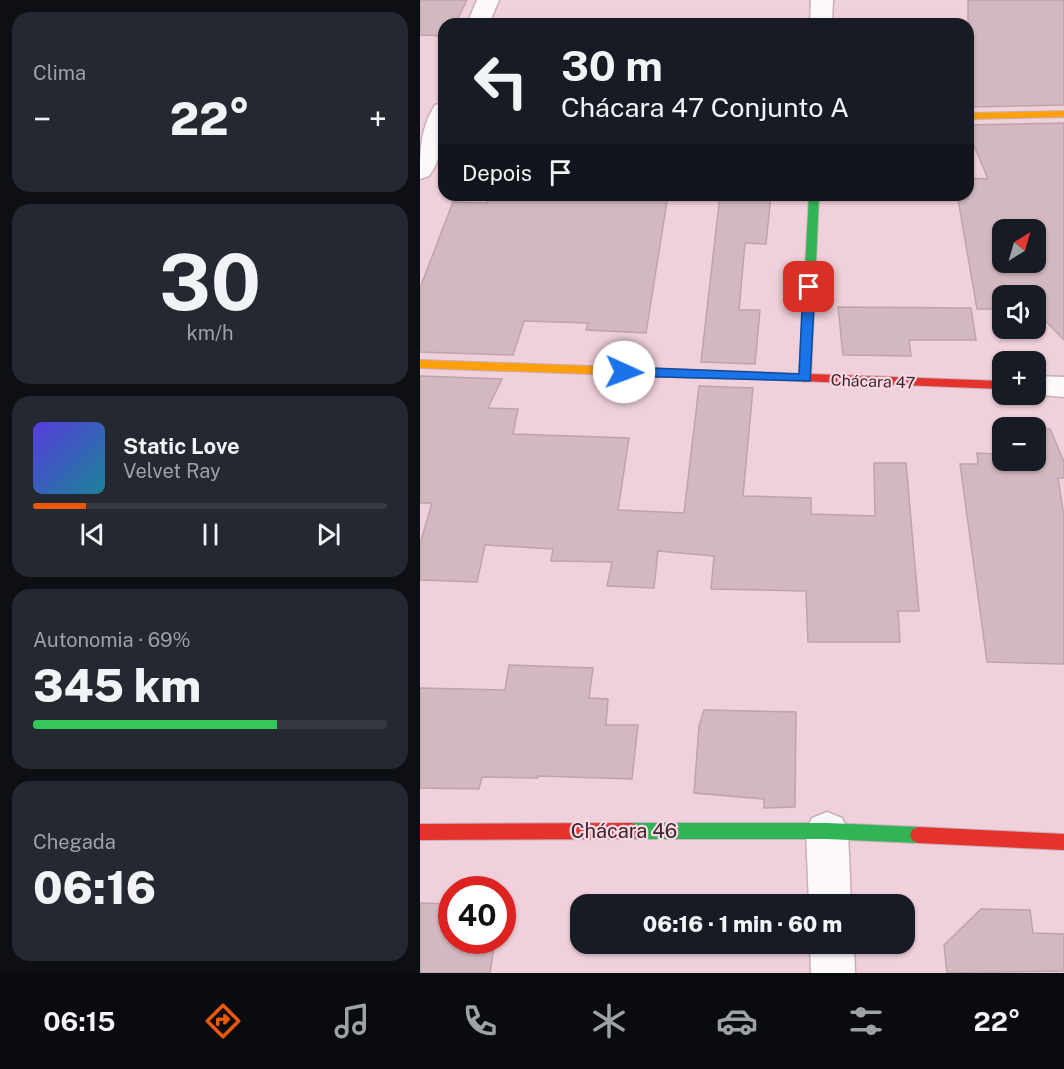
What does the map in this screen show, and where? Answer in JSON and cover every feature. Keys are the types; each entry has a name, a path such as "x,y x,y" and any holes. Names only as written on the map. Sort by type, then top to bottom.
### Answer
{"street":[{"path":"480,18 488,0"},
{"path":"821,18 822,0"},
{"path":"974,116 1064,114"},
{"path":"420,171 438,125"},
{"path":"805,378 814,201"},
{"name":"Chácara 47","path":"420,364 992,385"},
{"path":"1046,386 1064,387"},
{"name":"Chácara 46","path":"420,831 827,831 1064,842"},
{"path":"827,831 830,894"},
{"path":"832,954 833,973"}],"building":[{"path":"420,0 467,0 458,18 438,18 438,36 420,35"},
{"path":"968,0 1064,0 1064,105 974,107 974,18 968,18"},
{"path":"1064,123 1064,340 1046,321 1046,285 992,285 992,309 977,309 958,201 974,201 974,178 988,179 974,145 974,125"},
{"path":"488,201 667,201 646,333 586,330 588,323 524,321 513,355 420,352 420,288 453,202 487,203"},
{"path":"719,201 770,201 766,244 745,243 739,310 760,310 755,364 701,362"},
{"path":"838,307 971,308 976,340 909,340 911,356 843,355"},
{"path":"420,376 502,379 488,408 518,409 513,434 629,438 618,510 684,513 699,386 753,388 743,496 811,498 811,514 875,516 874,463 906,463 919,611 898,611 900,642 808,642 806,591 711,589 714,556 658,551 654,588 607,586 612,562 551,561 553,549 485,545 477,582 420,580 420,544 432,503 420,503"},
{"path":"1046,429 1050,429 1064,462 1064,478 1058,478 1064,517 1064,664 987,662 960,464 978,464 977,453 992,454 992,471 1046,471"},
{"path":"509,665 593,668 589,698 608,699 606,725 638,725 632,779 482,777 479,789 420,788 420,688 505,690"},
{"path":"704,710 796,712 795,807 764,808 764,799 694,793 699,726"},
{"path":"420,903 438,904 438,954 493,954 490,973 420,973"},
{"path":"981,909 1030,910 1033,933 1064,934 1064,971 947,973 944,945"}],"traffic: fast":[{"path":"805,378 814,201"},
{"path":"632,831 827,831 918,835"}],"traffic: slow":[{"path":"974,116 1064,114"},
{"path":"420,364 702,374"}],"traffic: jam":[{"path":"702,374 992,385"},
{"path":"420,832 632,831"},
{"path":"918,835 1064,842"}],"route":[{"path":"624,372 805,378 809,287"}]}
